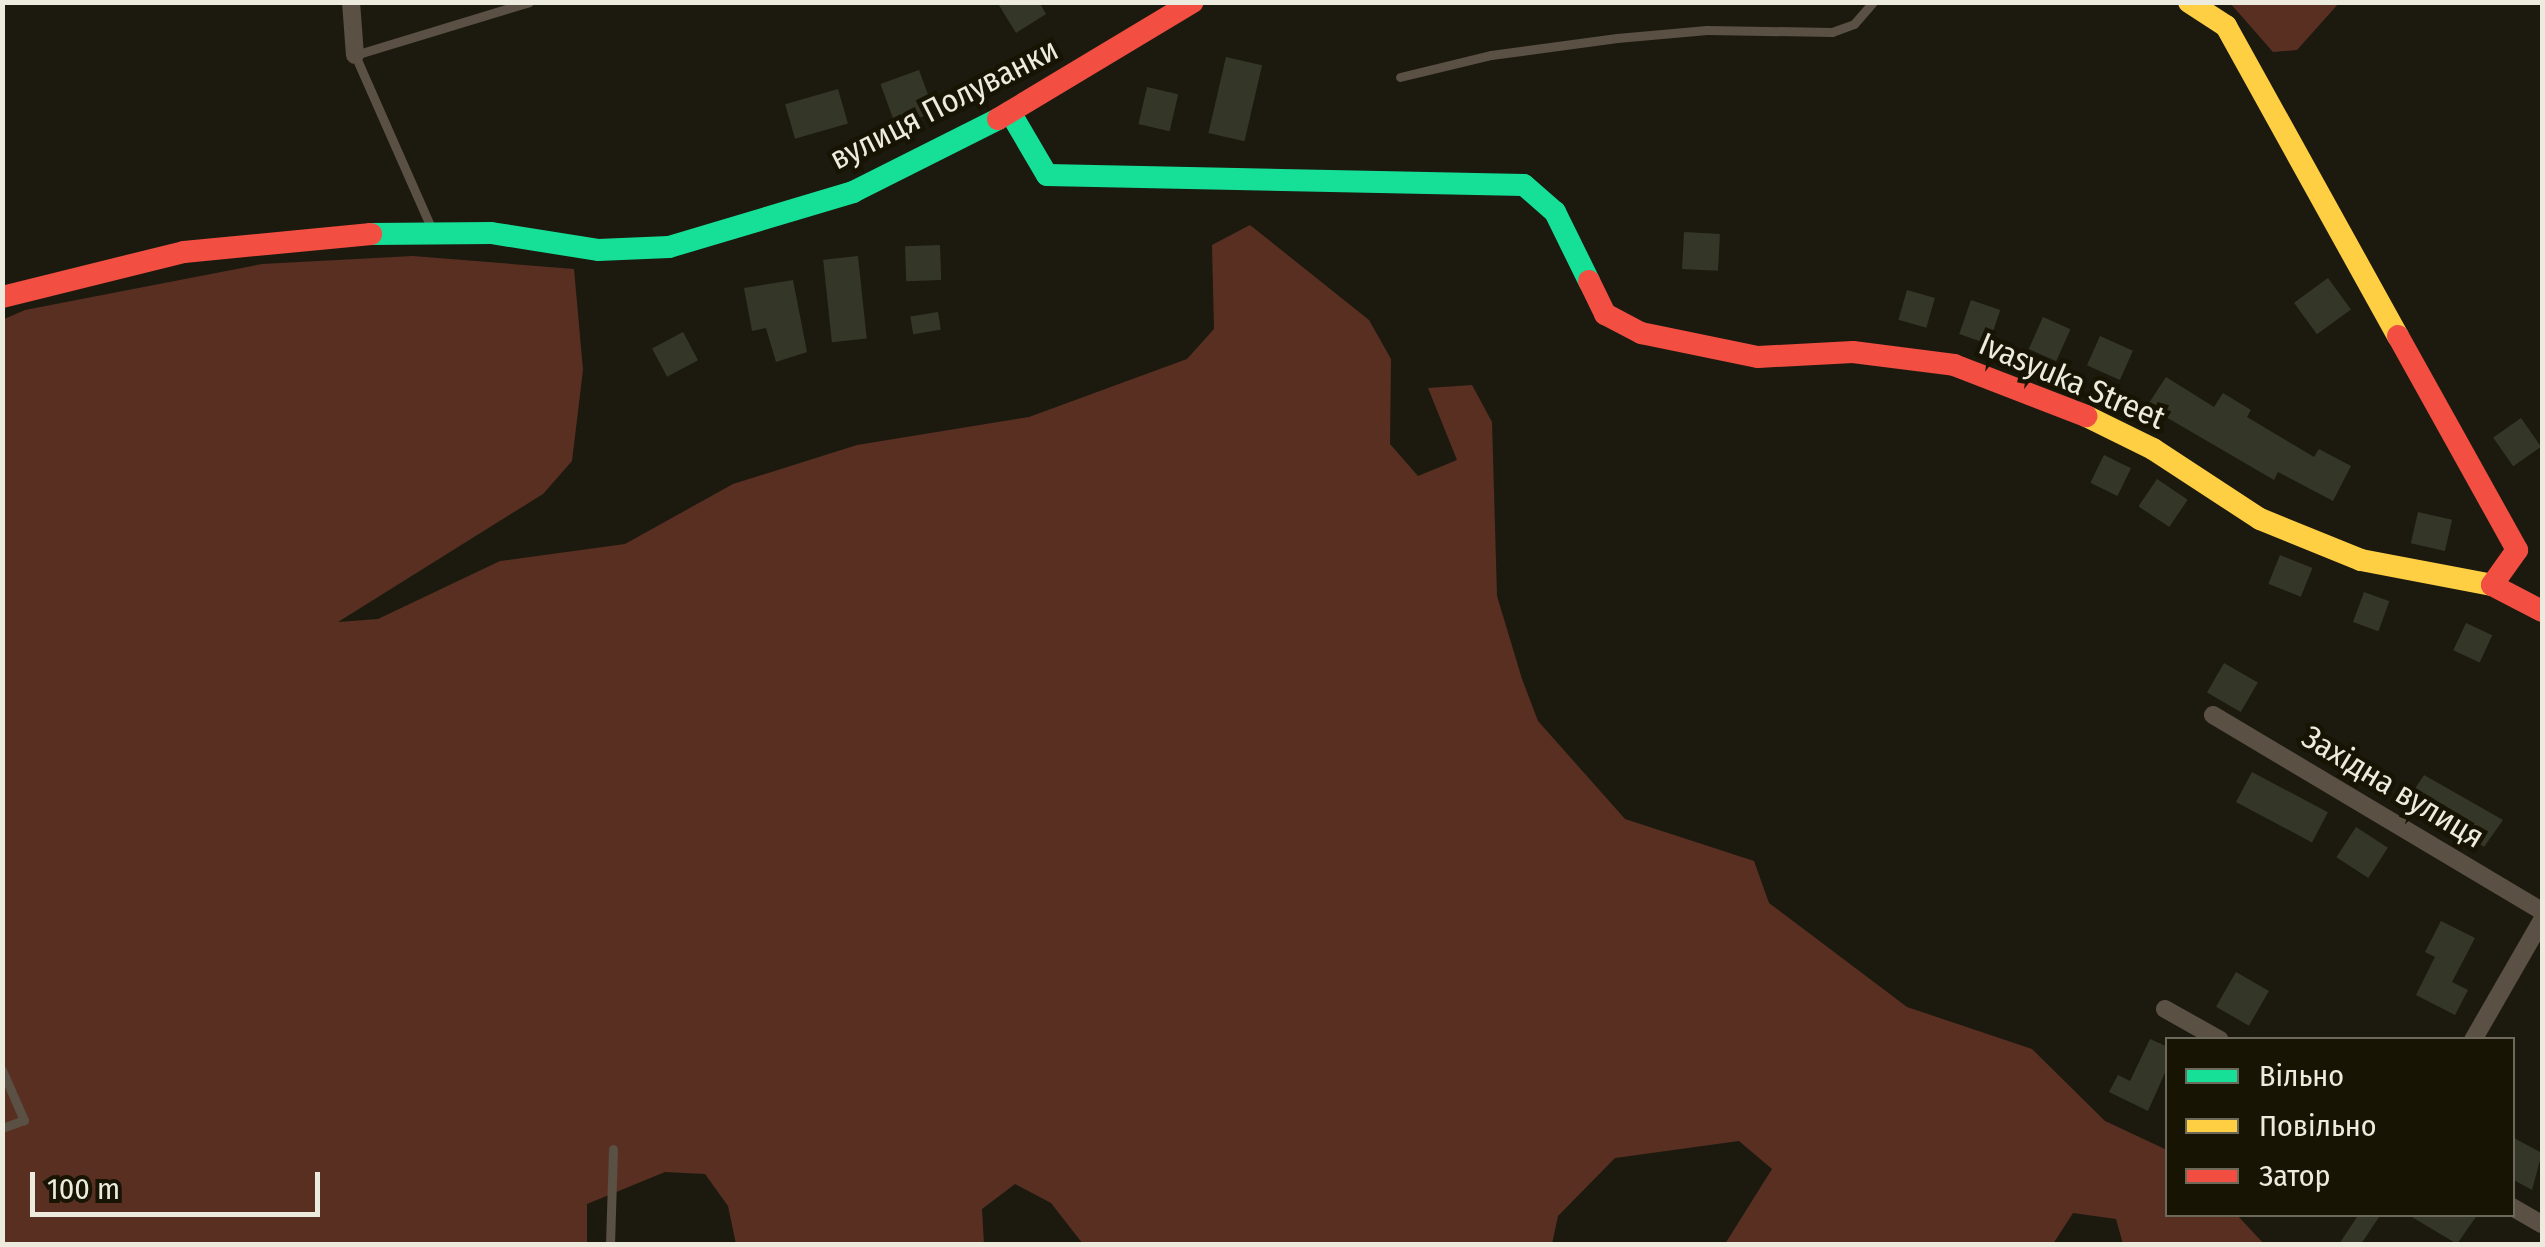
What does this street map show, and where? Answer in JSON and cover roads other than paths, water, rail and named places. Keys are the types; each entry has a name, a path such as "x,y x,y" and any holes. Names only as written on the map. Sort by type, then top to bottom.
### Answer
{"street":[{"path":"351,2 355,55"},
{"name":"вулиця Полуванки","path":"2,297 184,252 326,235 491,234 598,250 669,247 853,192 1010,112 1193,2"},
{"path":"2189,2 2226,26 2518,550 2492,585"},
{"name":"Ivasyuka Street","path":"1010,112 1046,175 1524,185 1555,212 1604,314 1641,332 1758,358 1853,352 1954,365 2071,409 2153,449 2260,519 2361,560 2492,585 2542,611"},
{"name":"Західна вулиця","path":"2213,716 2542,911"},
{"path":"2476,1037 2542,920"},
{"path":"2165,1009 2215,1037"},
{"path":"2515,1208 2542,1224"}],"lane":[{"path":"434,234 355,55 529,2"},
{"path":"1400,77 1491,55 1617,38 1707,30 1832,32 1854,24 1873,2"},
{"path":"2,1070 24,1120 2,1128"},
{"path":"610,1244 613,1149"}]}
